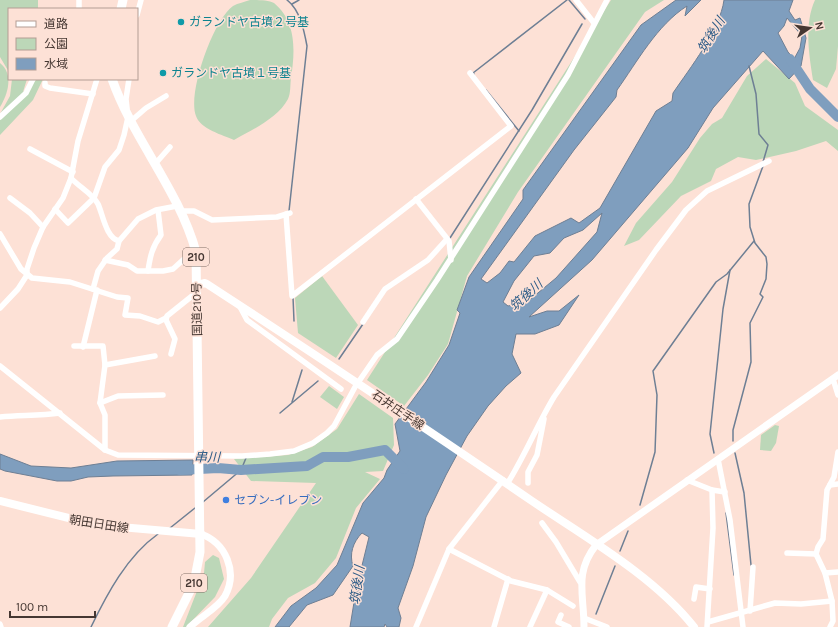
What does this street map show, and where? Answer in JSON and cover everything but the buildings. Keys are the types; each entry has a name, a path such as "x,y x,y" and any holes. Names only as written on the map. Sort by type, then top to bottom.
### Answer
{"highway":[{"name":"国道210号","path":"112,80 129,118 179,209 191,234 195,249 201,534"},
{"name":"210","path":"172,627 194,583 199,564 201,534"}],"main road":[{"name":"石井庄手線","path":"197,288 205,283 362,385 634,570 679,610 694,627"},
{"name":"朝田日田線","path":"0,501 97,525 201,534"}],"street":[{"path":"138,11 141,0"},
{"path":"576,0 594,23"},
{"path":"0,366 60,412 105,450 118,455 270,454 294,451 313,443 334,426 362,385 377,355 397,339 451,260 568,75 607,0"},
{"path":"83,347 98,271 117,249 119,241 138,219 158,210 179,209 194,211 212,220 277,217 288,213 293,295 511,126 470,73"},
{"path":"0,116 26,93 32,80"},
{"path":"0,308 18,289 28,275 27,269 43,227 63,198 71,178 78,141 97,80"},
{"path":"56,209 68,223 94,198 105,167 119,150 124,136 129,118 126,99 129,80"},
{"path":"44,83 45,86 50,88 93,94"},
{"path":"129,118 166,96"},
{"path":"154,164 170,147"},
{"path":"30,150 72,172"},
{"path":"416,627 449,549 502,480 524,456 545,411 625,294 686,210 707,191 761,164 769,162"},
{"path":"71,178 98,203 110,234 115,240 119,241"},
{"path":"10,198 30,213 43,227"},
{"path":"416,199 448,240 451,260"},
{"path":"148,271 150,254 161,235 158,210"},
{"path":"0,234 21,269 32,278 70,282 117,297 128,298 125,315 140,316 158,322 166,318 197,288"},
{"path":"363,322 385,289 428,260 448,240"},
{"path":"106,260 128,265 137,271 173,269 195,249"},
{"path":"239,305 247,320 341,389"},
{"path":"166,318 175,339 171,354"},
{"path":"74,346 103,346 105,365 100,403 105,415 105,450"},
{"path":"105,365 156,356"},
{"path":"584,627 580,582 583,567 589,554 596,545 835,377 838,392"},
{"path":"100,403 118,396 163,395"},
{"path":"528,484 528,472 537,455 545,411"},
{"path":"0,417 31,417 60,412"},
{"path":"830,627 833,621 832,601 825,573 816,554 823,539 824,508 827,490 834,477 838,452"},
{"path":"718,458 743,627"},
{"path":"687,480 712,490 723,491"},
{"path":"830,485 838,484"},
{"path":"712,490 713,528 708,625 775,603 801,604 832,601"},
{"path":"542,523 560,547 580,582"},
{"path":"190,627 225,596 231,576 229,564 223,552 211,539 201,534"},
{"path":"449,549 508,579 547,590 573,606"},
{"path":"787,553 816,554"},
{"path":"750,611 753,567"},
{"path":"825,573 838,572"},
{"path":"494,627 508,579"},
{"path":"694,599 696,587 710,588"},
{"path":"530,627 547,590"},
{"path":"562,614 558,622 569,627"},
{"path":"584,618 607,627"}],"green space":[{"path":"0,0 38,0 38,8 8,8 8,70 0,57"},
{"path":"250,0 274,3 287,19 291,28 293,38 293,58 290,91 289,97 284,106 278,112 264,123 234,140 212,131 198,121 194,106 195,92 198,75 210,41 225,14 233,6"},
{"path":"611,0 664,0 645,12 518,192 467,276 448,344 428,375 404,406 367,380"},
{"path":"815,0 838,0 838,46 836,69 827,88 813,80 810,60 808,29 809,19"},
{"path":"766,59 795,83 805,106 838,130 838,151 826,141 796,151 756,160 738,157 716,169 711,181 681,196 639,240 624,246 636,223 672,182 700,138 712,124 722,118 747,76"},
{"path":"0,63 7,73 8,84 0,107"},
{"path":"12,80 27,80 23,92 36,80 43,80 33,100 0,135 0,114 10,96"},
{"path":"322,276 358,325 336,358 298,333 295,298"},
{"path":"329,386 344,397 337,409 320,397"},
{"path":"359,394 393,418 394,445 383,471 365,472 380,479 356,508 336,558 315,583 288,598 272,619 269,627 208,627 251,578 316,483 251,481 234,459 288,455 312,447 337,429"},
{"path":"775,425 779,426 776,443 771,451 760,450 761,435"},
{"path":"213,555 219,558 224,579 215,597 186,627 183,627 204,573 205,562"}],"water":[{"path":"676,0 701,0 685,16 687,6 676,14 666,23 648,45 617,90 616,97 574,150 481,279 487,283 500,273 509,261 514,262 535,236 571,218 579,223 600,208 656,111 672,101 673,93 711,36 717,24 724,0 793,0 789,11 795,20 800,18 806,38 801,66 789,79 763,51 713,108 688,148 592,260 529,317 547,311 559,311 579,295 559,325 535,334 516,334 512,354 521,373 506,386 488,406 467,436 446,475 426,517 413,566 398,608 401,618 399,627 387,627 385,624 384,627 350,627 356,590 369,537 362,533 356,540 353,548 351,557 353,566 333,595 307,605 289,627 275,627 291,606 316,588 337,565 363,503 384,478 387,470 400,451 395,424 426,382 449,345 460,313 457,310 469,277 523,199 523,190 641,25","holes":["787,18 802,36 800,48 794,59 788,52 778,33 784,26","602,213 597,232 556,278 527,302 508,306 503,302 514,281 534,256 550,253 564,238 583,230"]},
{"path":"0,454 31,466 71,468 117,461 193,460 192,475 88,477 71,481 57,481 0,469"}],"waterway":[{"path":"287,0 298,15 303,27 307,46 289,211"},
{"path":"292,4 299,0"},
{"path":"474,74 473,73 567,0"},
{"path":"569,0 585,19"},
{"path":"450,238 532,110 582,24"},
{"path":"790,59 810,89 838,117"},
{"path":"749,66 756,94 759,134 768,145 763,162"},
{"path":"486,90 519,131"},
{"path":"733,441 733,430 751,362 750,323 763,297 760,294 766,279 766,257 755,243 750,227 749,204 763,166"},
{"path":"640,505 655,452 657,395 653,371 716,282 727,274 754,241"},
{"path":"714,453 710,434 723,309 730,270"},
{"path":"293,297 294,321"},
{"path":"339,359 363,324"},
{"path":"292,402 302,370"},
{"path":"280,413 318,381"},
{"name":"串川","path":"180,470 218,468 241,470 307,466 323,457 348,457 385,450 404,469"},
{"path":"735,453 744,493 751,565"},
{"path":"203,502 241,470 246,458"},
{"path":"170,528 195,508"},
{"path":"726,513 734,575"},
{"path":"620,551 628,531"},
{"path":"91,627 111,589 127,564 158,534"},
{"path":"596,614 615,566"}],"place":[{"name":"ガランドヤ古墳２号基","path":"181,22"},
{"name":"ガランドヤ古墳１号基","path":"163,73"},
{"name":"セブン-イレブン","path":"226,500"}],"water label":[{"name":"筑後川","path":"711,35"},
{"name":"筑後川","path":"526,295"},
{"name":"筑後川","path":"357,585"}]}
